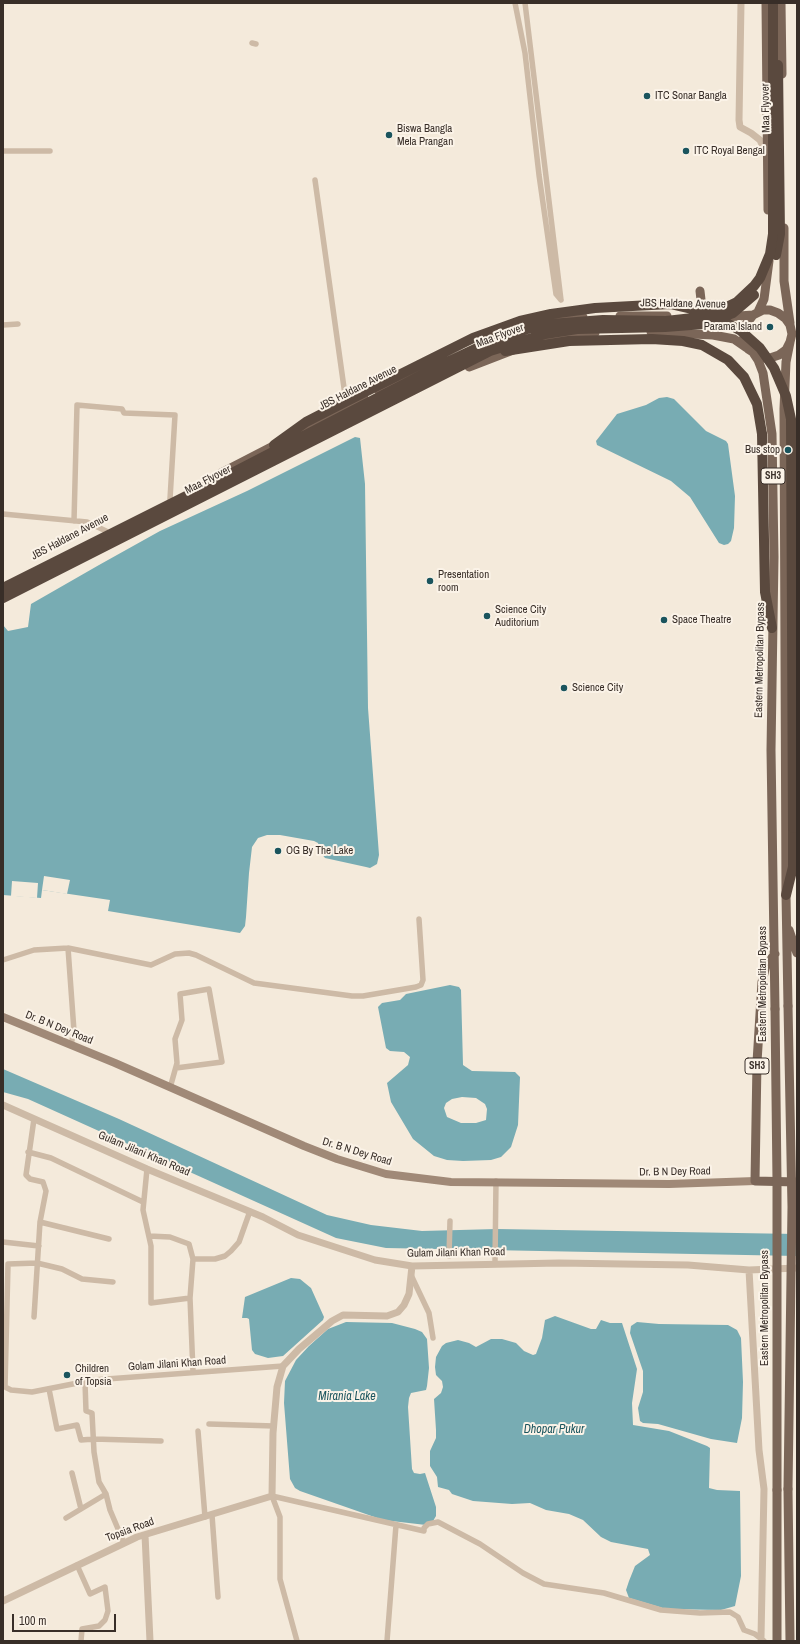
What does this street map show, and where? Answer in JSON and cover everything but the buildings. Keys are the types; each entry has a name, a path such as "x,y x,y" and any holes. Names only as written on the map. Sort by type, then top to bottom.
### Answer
{"highway":[{"name":"Maa Flyover","path":"3,587 476,348 512,334 551,324 610,320 666,321 693,318 720,311 744,297 754,286 766,267 774,234 773,3"},
{"name":"Maa Flyover","path":"3,598 465,363 507,345 560,331 594,328 665,327 704,324 733,313 754,296 763,284 776,255 780,234 777,3"},
{"path":"253,462 306,422 473,338 508,324 575,310 670,304 709,313 741,331 760,348 774,368 786,396 791,419 793,867 786,895"},
{"path":"465,363 497,353 550,343 652,339 693,342 711,349 728,360 737,368 748,382 757,404 761,421 765,592 772,628"}],"main road":[{"name":"SH3","path":"751,352 744,342 744,327 764,299 769,262 766,3"},
{"name":"SH3","path":"781,3 784,274 792,334 786,362 784,454 786,895 787,923 797,953"},
{"path":"700,291 703,317"},
{"path":"755,313 770,310 785,318 790,325"},
{"name":"JBS Haldane Avenue","path":"3,587 106,531 364,398 463,349 514,329 566,318 640,315 703,317 755,313"},
{"path":"3,602 113,545 246,480 454,372 529,344 571,335 603,332 684,332 725,337 742,343 751,352 762,358 770,358 779,355 786,350 790,342"},
{"name":"Eastern Metropolitan Bypass","path":"751,352 758,360 763,373 772,434 774,557 771,750 778,1180 777,1641"},
{"path":"787,923 792,1207 788,1489 793,1567 790,1641"},
{"name":"SH3","path":"755,1181 757,1062 762,982 766,965 775,954"},
{"name":"Dr. B N Dey Road","path":"3,1017 304,1146 386,1174 451,1182 496,1181 615,1184 755,1181"},
{"path":"755,1181 797,1182"}],"street":[{"path":"515,3 525,52 539,175 556,294 561,300 525,3"},
{"path":"741,3 740,127 760,140 767,156"},
{"path":"3,151 50,151"},
{"path":"315,180 345,395"},
{"path":"3,325 18,324"},
{"path":"74,521 78,405 122,408 124,412 174,415 170,499"},
{"path":"784,454 797,460"},
{"path":"3,514 87,522 106,531 113,545"},
{"path":"3,960 34,950 68,948 144,965 156,964 181,953 189,953 196,955 254,984 352,996 363,996 421,985 423,980 419,920"},
{"path":"68,948 74,1030 71,1045"},
{"path":"170,1088 177,1063 175,1039 182,1020 180,994 210,989 222,1062 176,1068"},
{"name":"Gulam Jilani Khan Road","path":"3,1105 147,1169 250,1211 298,1235 375,1260 412,1266 495,1263 688,1265 749,1270 797,1268"},
{"path":"34,1119 28,1152 26,1175 30,1179 43,1182 46,1192 40,1222 34,1316"},
{"path":"28,1152 51,1158 143,1202"},
{"path":"147,1169 143,1210 151,1246 151,1303 190,1298"},
{"path":"495,1263 496,1181"},
{"path":"193,1260 225,1256 231,1251 239,1242 250,1211"},
{"path":"449,1256 450,1221"},
{"path":"40,1222 109,1239"},
{"path":"149,1236 170,1237 189,1244 193,1260 190,1298 193,1372"},
{"path":"3,1242 39,1246"},
{"path":"4,1387 8,1264 37,1263 62,1269 82,1279 113,1282"},
{"path":"297,1641 280,1579 280,1517 272,1496 274,1426 277,1387 283,1366 299,1349 332,1321 343,1315 387,1316 398,1312 404,1305 409,1294 412,1266"},
{"path":"272,1496 424,1531 424,1528 428,1524 438,1522 480,1544 523,1573 544,1584 604,1593 661,1610 700,1613 730,1612 738,1617 744,1630 759,1638 764,1489 759,1450 749,1270"},
{"path":"411,1275 429,1313 433,1338"},
{"name":"Golam Jilani Khan Road","path":"4,1387 32,1392 85,1382 193,1372 283,1366"},
{"path":"85,1382 86,1411 92,1413 94,1452 99,1482 106,1494 110,1510 124,1543"},
{"path":"49,1389 57,1429 77,1426 81,1440 94,1438 161,1441"},
{"path":"209,1424 274,1426"},
{"path":"198,1431 218,1597"},
{"path":"72,1473 81,1509"},
{"path":"66,1518 92,1501 106,1494"},
{"name":"Topsia Road","path":"3,1601 124,1543 145,1535 272,1496"},
{"path":"387,1641 396,1525"},
{"path":"145,1535 150,1641"},
{"path":"77,1565 90,1594 105,1587 108,1611 105,1620 99,1626 82,1629 81,1641"}],"water":[{"path":"667,397 674,399 706,431 726,441 728,444 735,496 734,528 731,541 728,544 724,545 719,543 690,497 671,481 597,445 596,441 617,414 646,405 659,398"},
{"path":"355,437 360,438 365,484 368,708 379,855 377,864 370,868 325,858 321,853 318,843 314,841 280,835 267,835 258,838 252,847 245,926 240,933 108,911 110,900 42,890 41,898 3,895 3,625 8,631 28,627 31,604 160,531 247,491"},
{"path":"450,985 459,987 461,990 463,1065 472,1071 515,1072 520,1077 518,1125 511,1147 501,1157 491,1160 463,1161 447,1160 434,1156 413,1139 391,1102 387,1083 408,1065 410,1057 404,1052 390,1051 386,1048 378,1007 382,1003 400,1000 406,994","holes":["462,1097 476,1098 485,1104 487,1109 486,1120 476,1123 461,1123 447,1117 444,1108 446,1103 452,1099"]},
{"path":"3,1069 119,1119 327,1215 371,1225 422,1231 497,1229 797,1234 797,1256 386,1248 336,1238 28,1099 3,1092"},
{"path":"291,1278 300,1279 311,1288 324,1317 323,1320 283,1356 268,1358 255,1354 252,1350 249,1319 242,1318 245,1297"},
{"name":"Dhopar Pukur","path":"555,1316 591,1329 596,1329 601,1320 610,1323 622,1323 637,1369 632,1403 633,1425 669,1431 707,1446 710,1448 709,1488 717,1490 740,1491 741,1576 735,1606 721,1610 666,1609 629,1598 626,1590 629,1581 635,1566 650,1555 648,1549 611,1542 601,1537 583,1520 569,1514 546,1510 530,1503 512,1504 473,1501 452,1494 449,1490 438,1487 437,1477 430,1466 430,1451 436,1438 434,1399 441,1393 443,1387 442,1381 436,1375 435,1367 436,1357 442,1346 446,1343 458,1340 476,1347 491,1339 502,1339 516,1343 524,1351 533,1355 536,1354 542,1338 545,1320"},
{"name":"Mirania Lake","path":"346,1322 392,1323 422,1332 427,1339 429,1368 426,1390 411,1393 408,1407 412,1469 414,1473 425,1473 436,1507 436,1516 433,1521 426,1525 383,1520 300,1491 295,1488 290,1479 284,1403 285,1381 296,1360 309,1346 328,1329"},
{"path":"637,1322 659,1324 728,1325 737,1330 741,1338 743,1382 742,1418 737,1443 711,1439 658,1424 643,1423 640,1421 638,1408 643,1392 643,1371 630,1333 631,1326"}],"pier":[{"path":"44,876 70,880 67,894 42,890"},
{"path":"12,881 38,883 37,898 11,896"}],"place":[{"name":"ITC Sonar Bangla","path":"647,96"},
{"name":"Biswa Bangla Mela Prangan","path":"389,135"},
{"name":"ITC Royal Bengal","path":"686,151"},
{"name":"Parama Island","path":"770,327"},
{"name":"Bus stop","path":"788,450"},
{"name":"Presentation room","path":"430,581"},
{"name":"Science City Auditorium","path":"487,616"},
{"name":"Space Theatre","path":"664,620"},
{"name":"Science City","path":"564,688"},
{"name":"OG By The Lake","path":"278,851"},
{"name":"Children of Topsia","path":"67,1375"}]}
